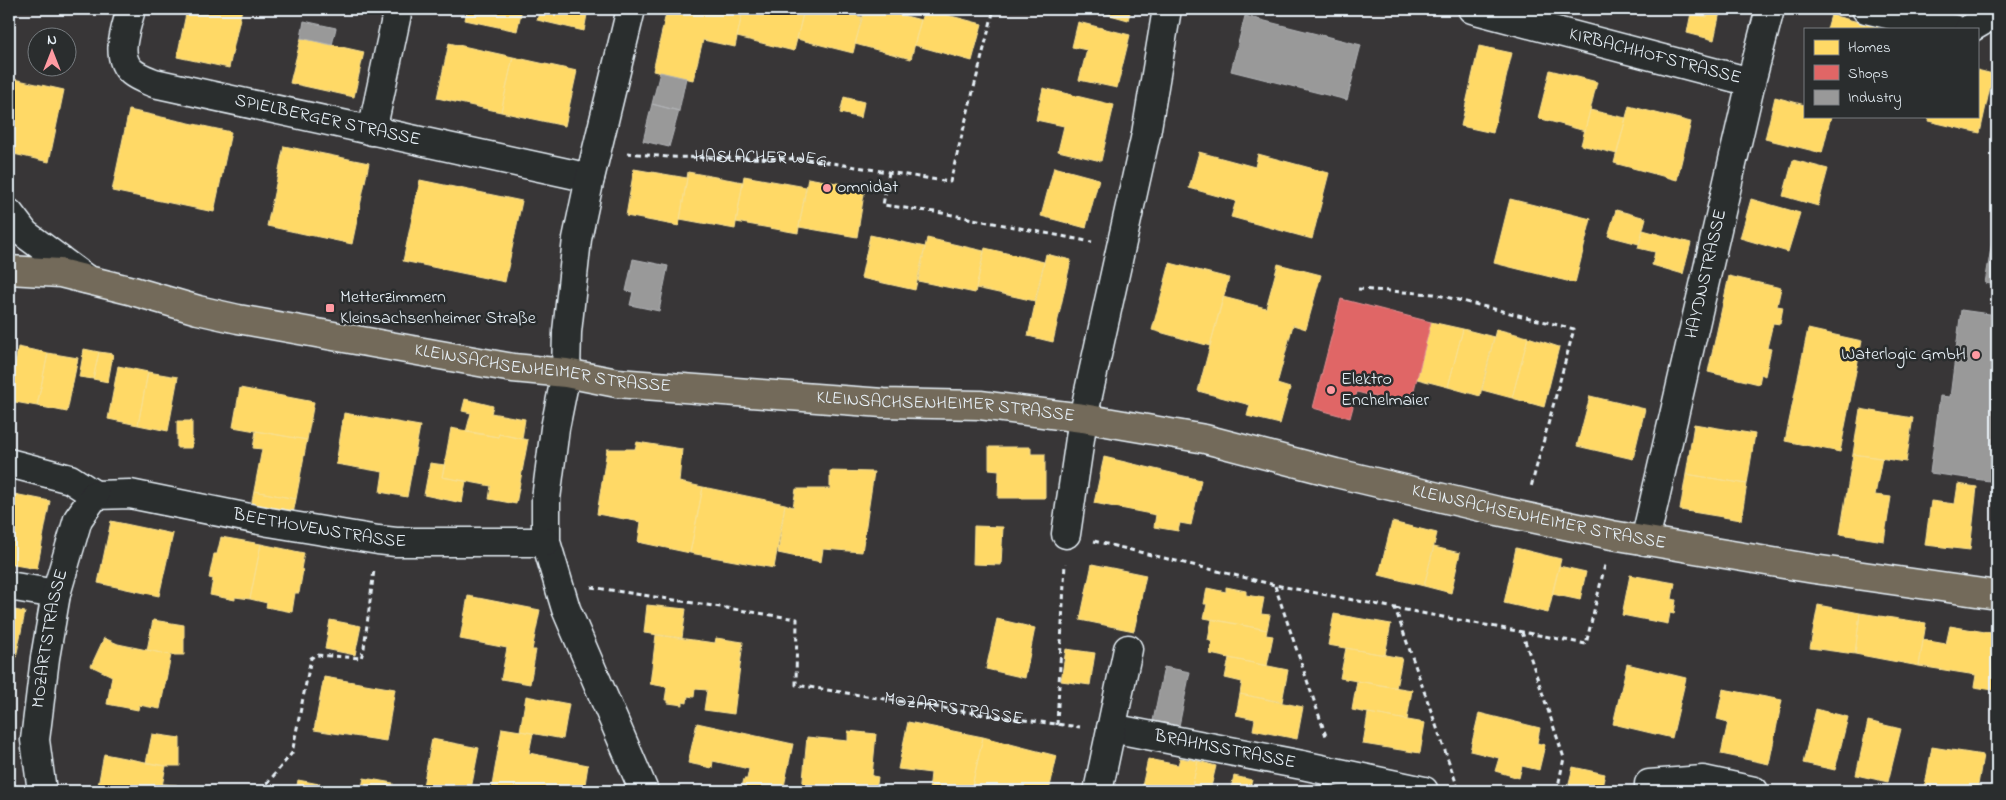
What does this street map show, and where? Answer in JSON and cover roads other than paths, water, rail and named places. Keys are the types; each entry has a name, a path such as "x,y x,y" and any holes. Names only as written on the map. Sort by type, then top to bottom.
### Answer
{"main road":[{"name":"KLEINSACHSENHEIMER STRASSE","path":"9,270 60,273 238,320 513,368 566,373 617,383 883,403 980,405 1083,418 1205,439 1336,473 1523,517 1645,541 1814,569 1997,595"}],"street":[{"name":"SPIELBERGER STRASSE","path":"131,9 122,53 125,64 134,74 154,83 590,178"},
{"path":"372,131 398,9"},
{"path":"631,9 577,240 566,373 555,428 546,499 546,542 566,609 644,791"},
{"path":"1083,418 1146,134 1167,9"},
{"name":"HAYDNSTRASSE","path":"1645,541 1751,82 1770,9"},
{"path":"1866,9 1949,28"},
{"path":"1970,28 1981,22 1993,9"},
{"name":"KIRBACHHOFSTRASSE","path":"1483,10 1751,82"},
{"path":"9,213 25,234 86,279"},
{"name":"KLEINSACHSENHEIMER STRASSE","path":"1066,534 1083,418"},
{"path":"9,463 70,479 95,495"},
{"name":"BEETHOVENSTRASSE","path":"95,495 130,494 269,522 396,542 546,542"},
{"name":"MOZARTSTRASSE","path":"42,791 35,740 45,658 56,594 78,519 95,495"},
{"path":"9,586 56,594"},
{"path":"1098,791 1128,649"},
{"name":"BRAHMSSTRASSE","path":"1111,728 1424,791"},
{"path":"1649,784 1702,786 1754,791"}],"place":[{"name":"omnidat","path":"827,188"},
{"name":"Metterzimmern Kleinsachsenheimer Straße","path":"330,308"},
{"name":"Waterlogic GmbH","path":"1976,355"},
{"name":"Elektro Enchelmaier","path":"1331,390"}]}
